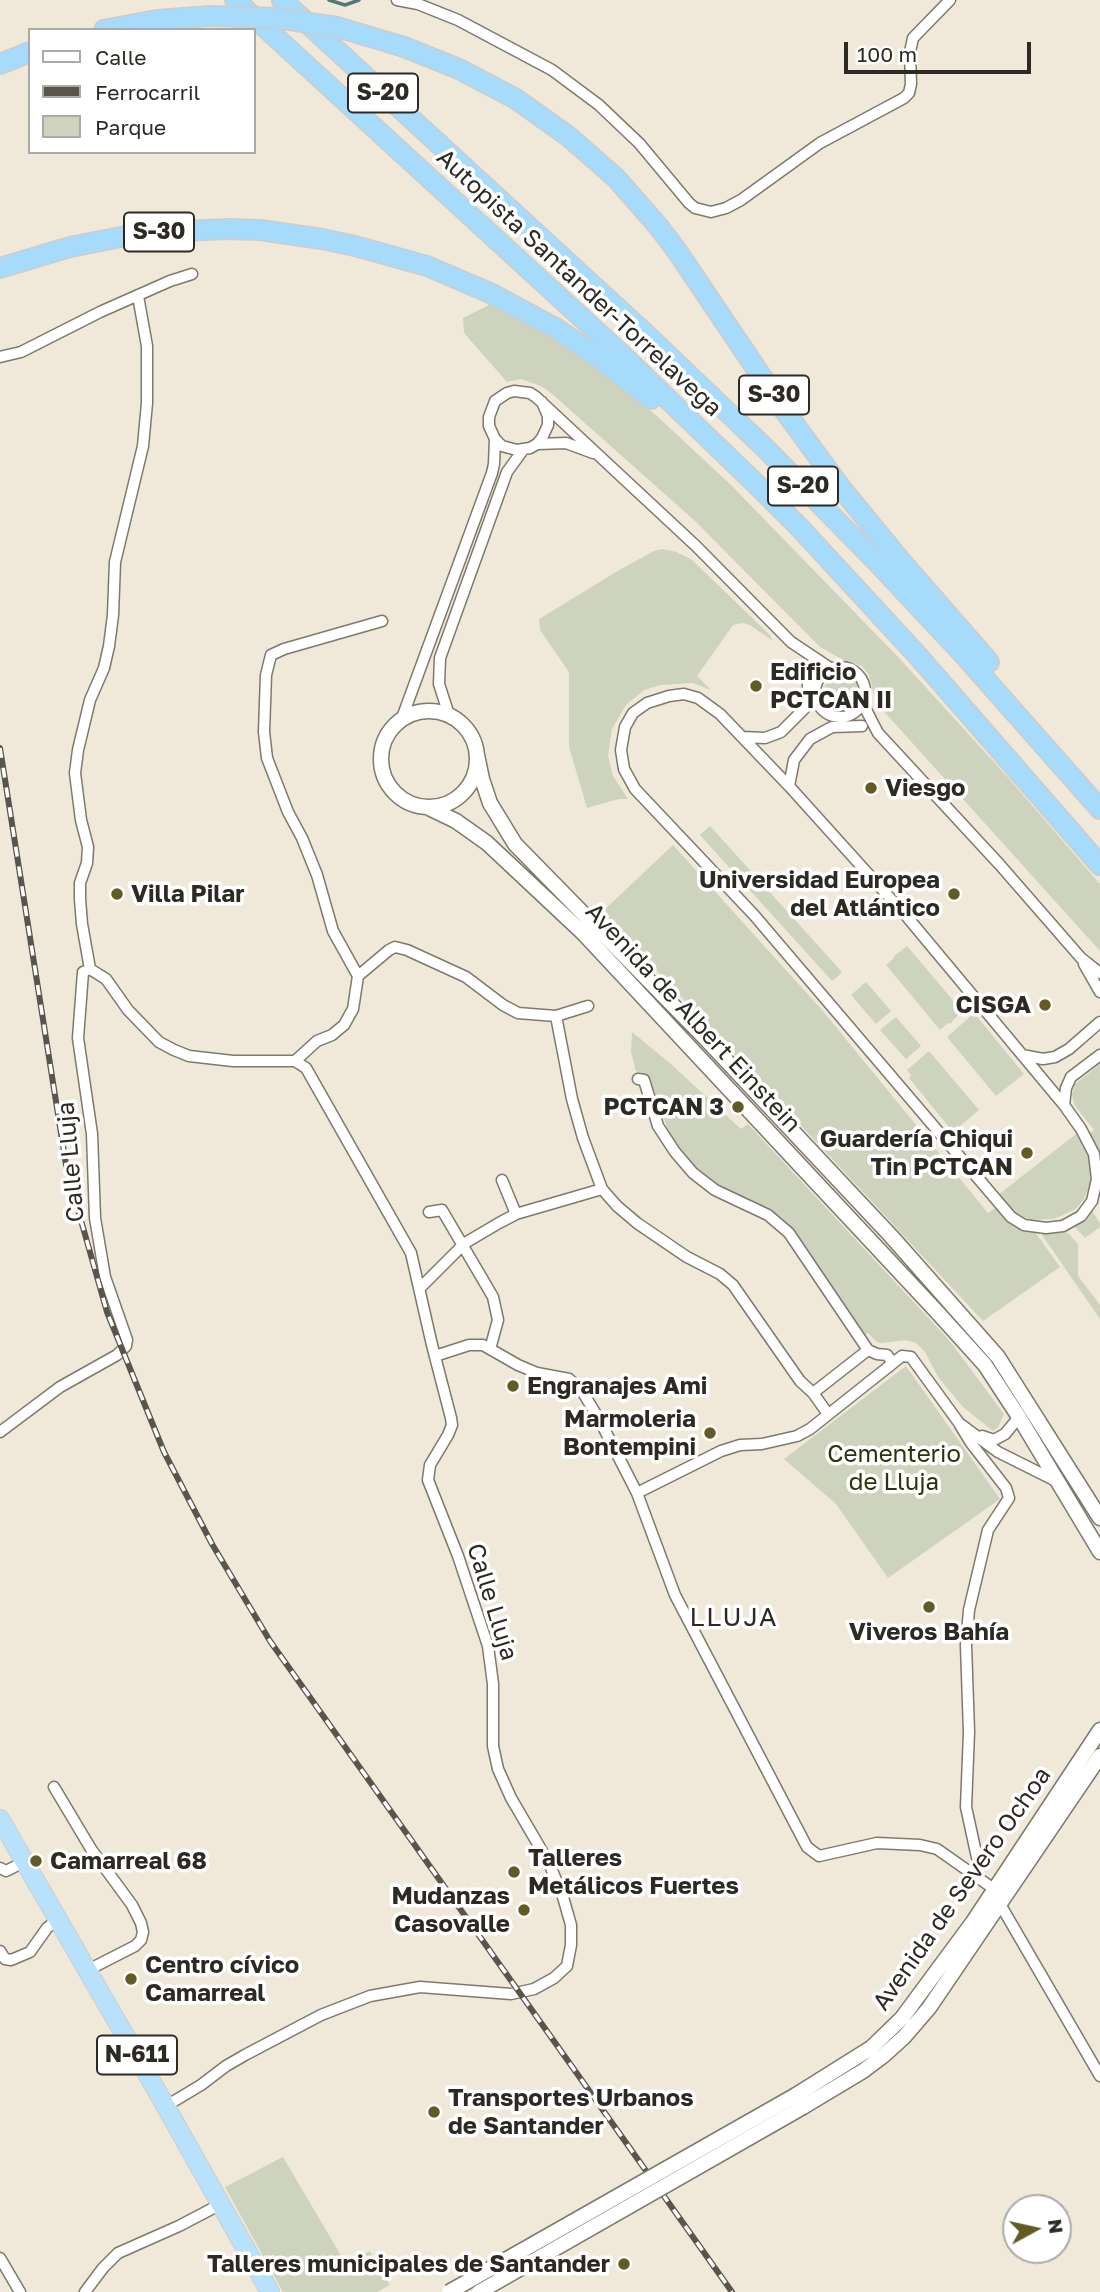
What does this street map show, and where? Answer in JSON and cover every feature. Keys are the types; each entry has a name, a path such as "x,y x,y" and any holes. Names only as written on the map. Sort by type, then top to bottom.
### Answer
{"highway":[{"name":"Autopista Santander-Torrelavega","path":"235,0 611,345 800,528 963,706 1100,865"},
{"name":"Autopista Santander-Torrelavega","path":"282,0 639,327 772,455 963,654 1100,808"},
{"name":"S-30","path":"115,28 157,20 210,16 276,18 337,27 404,47 459,69 533,111 593,156 638,202 697,278 778,402 841,488 1032,714 1100,799"},
{"path":"0,64 28,53"},
{"name":"S-30","path":"0,268 70,247 131,235 195,230 260,230 322,239 385,254 445,273 490,293 579,344 663,409 751,492 963,706"},
{"name":"N-611","path":"0,1819 270,2292"}],"main road":[{"path":"423,711 449,715 469,732 477,755 472,781 454,800 429,808 416,806 390,789 384,778 381,755 383,743 390,730 402,718 423,711"},
{"name":"Avenida de Albert Einstein","path":"477,755 490,803 515,844 705,1038 891,1236 998,1357 1100,1518"},
{"name":"Avenida de Albert Einstein","path":"429,808 456,821 487,843 583,933 985,1365 1100,1552"},
{"name":"Avenida de Severo Ochoa","path":"478,2292 800,2101 871,2048 902,2018 994,1889 1100,1730"},
{"name":"Avenida de Severo Ochoa","path":"449,2292 800,2101 863,2071 904,2037 929,2008 1100,1756"}],"street":[{"path":"397,0 418,4 458,20 552,70 598,105 639,143 689,203 695,208 711,212 741,200 820,143 904,98 909,93 911,84 909,52 913,38 950,0"},
{"path":"0,357 33,347 83,320 170,281 192,274"},
{"name":"Calle Lluja","path":"0,1432 60,1387 122,1351 127,1340 106,1277 95,1219 92,1134 78,1038 83,972 90,969 79,899 88,847 75,773 90,700 104,668 109,646 115,562 143,446 147,403 147,346 138,296"},
{"path":"604,460 587,450 566,443 537,444 523,450 502,446 489,426 491,409 500,397 514,391 530,393 542,402 696,546 791,642 830,668"},
{"path":"537,444 548,425 548,416 542,402"},
{"path":"402,718 492,472 495,439"},
{"path":"449,715 439,684 440,658 507,472 523,450"},
{"path":"90,969 106,979 128,1010 159,1042 189,1056 264,1062 295,1061 317,1041 332,1035 344,1025 353,1009 358,976 333,931 317,875 267,758 264,732 266,675 271,655 382,621"},
{"path":"791,642 805,667 817,681"},
{"path":"878,733 844,718 830,716 818,705 815,690 823,672 844,666 858,674 865,688 863,704 878,733 1081,958 1100,973"},
{"path":"742,737 765,738 781,732 804,709 808,695 805,667"},
{"path":"684,694 698,698 720,714 789,786 908,918 1081,1129 1094,1154 1097,1179 1092,1201 1081,1216 1063,1226 1034,1228 1011,1217 998,1205 754,915 635,789 624,769 621,750 625,727 633,713 646,704 668,696 684,694"},
{"path":"844,718 863,704"},
{"path":"789,786 794,760 810,739 832,727 862,726"},
{"path":"358,976 388,950 400,948 466,977 511,1010 527,1015 556,1016 588,1006"},
{"path":"1081,958 1100,992"},
{"path":"556,1016 572,1099 583,1138 603,1189 617,1206 637,1223 687,1257 720,1274 733,1285 800,1381 813,1393 828,1414"},
{"path":"1022,1055 1042,1059 1055,1057 1069,1049 1100,1022"},
{"path":"1064,1105 1066,1088 1071,1077 1100,1055"},
{"name":"Calle Lluja","path":"166,2106 245,2054 321,2015 370,1996 420,1987 519,1993 534,1989 554,1978 567,1966 571,1945 570,1925 563,1897 549,1863 511,1798 498,1769 493,1746 493,1684 488,1646 458,1556 428,1480 430,1465 452,1425 411,1253 306,1068 295,1061"},
{"path":"638,1079 644,1080 658,1126 675,1153 693,1173 715,1190 768,1215 789,1233 868,1350 887,1355 893,1363"},
{"path":"502,1180 516,1214"},
{"path":"420,1289 462,1247 516,1214 603,1189"},
{"path":"429,1212 442,1210 496,1306 498,1320 491,1349"},
{"path":"435,1356 469,1345 483,1345 537,1373 569,1379 582,1391 637,1493 675,1595 807,1847 819,1856 877,1843 920,1845 937,1849 994,1889"},
{"path":"813,1393 868,1350"},
{"path":"637,1493 721,1451 740,1445 762,1444 797,1436 810,1429 902,1356 911,1357 1006,1488 1009,1498 988,1530 976,1573 966,1645 969,1732 966,1807 978,1862 977,1877"},
{"path":"976,1434 994,1440 1005,1434 1019,1417"},
{"path":"959,1423 998,1452 1058,1482"},
{"path":"54,1787 91,1849 132,1905 143,1932 141,1940 135,1946 88,1970"},
{"path":"0,1868 6,1871 26,1861"},
{"path":"1000,1904 1100,2076"},
{"path":"0,1951 5,1959 11,1960 30,1952 47,1928 59,1919"},
{"path":"91,2290 103,2268 118,2252 221,2204"},
{"path":"0,2258 20,2292"}],"green space":[{"path":"491,304 557,340 617,383 658,417 731,485 899,658 1005,774 1100,884 1100,951 879,706 869,675 862,666 843,660 820,647 695,521 551,393 541,386 521,379 507,382 464,333 463,318"},
{"path":"662,549 691,559 770,635 773,641 750,625 733,625 697,676 711,690 693,683 661,685 644,690 626,705 612,729 608,756 613,776 628,799 587,808 569,747 569,672 540,630 539,619 621,569"},
{"path":"841,675 853,680 858,692 853,704 841,709 829,704 824,692 829,680"},
{"path":"710,826 842,972 836,978 832,981 700,835"},
{"path":"673,845 822,1010 988,1213 995,1208 1012,1225 1035,1232 1060,1267 983,1321 602,912"},
{"path":"907,946 962,1011 940,1030 886,965"},
{"path":"866,982 891,1011 876,1024 851,995"},
{"path":"974,1013 1024,1074 996,1096 947,1037"},
{"path":"896,1017 921,1046 906,1059 880,1030"},
{"path":"632,1032 741,1129 748,1124 949,1340 1004,1414 998,1427 993,1431 963,1407 938,1377 925,1352 916,1343 906,1340 882,1343 868,1333 865,1335 790,1228 707,1179 684,1157 670,1135 648,1075 636,1071 631,1052"},
{"path":"929,1051 979,1110 953,1132 909,1078 911,1075 907,1070"},
{"path":"1100,1064 1100,1153 1089,1134 1094,1130 1075,1106 1072,1095 1075,1084"},
{"path":"1076,1134 1091,1162 1093,1175 1084,1199 1076,1209 1054,1219 1031,1220 1013,1212 998,1195"},
{"path":"1091,1209 1100,1227 1085,1238 1072,1224"},
{"path":"1063,1231 1078,1244 1078,1276 1100,1305 1100,1319 1040,1232"},
{"name":"Cementerio de Lluja","path":"906,1366 1000,1499 888,1578 836,1504 784,1459"},
{"path":"283,2157 346,2264 370,2251 390,2285 377,2292 283,2292 225,2187"}],"waterway":[{"path":"329,0 345,5 359,0"}],"railway":[{"path":"0,748 67,1171 107,1312 164,1452 212,1544 270,1641 732,2292"}],"place":[{"name":"Edificio PCTCAN II","path":"756,686"},
{"name":"Viesgo","path":"871,788"},
{"name":"Villa Pilar","path":"117,894"},
{"name":"Universidad Europea del Atlántico","path":"954,894"},
{"name":"CISGA","path":"1045,1005"},
{"name":"PCTCAN 3","path":"738,1107"},
{"name":"Guardería Chiqui Tin PCTCAN","path":"1027,1153"},
{"name":"Engranajes Ami","path":"513,1386"},
{"name":"Marmoleria Bontempini","path":"710,1433"},
{"name":"Viveros Bahía","path":"929,1607"},
{"name":"Camarreal 68","path":"36,1861"},
{"name":"Talleres Metálicos Fuertes","path":"514,1872"},
{"name":"Mudanzas Casovalle","path":"524,1910"},
{"name":"Centro cívico Camarreal","path":"131,1979"},
{"name":"Transportes Urbanos de Santander","path":"434,2112"},
{"name":"Talleres municipales de Santander","path":"624,2264"}],"district":[{"name":"LLUJA","path":"734,1618"}]}
